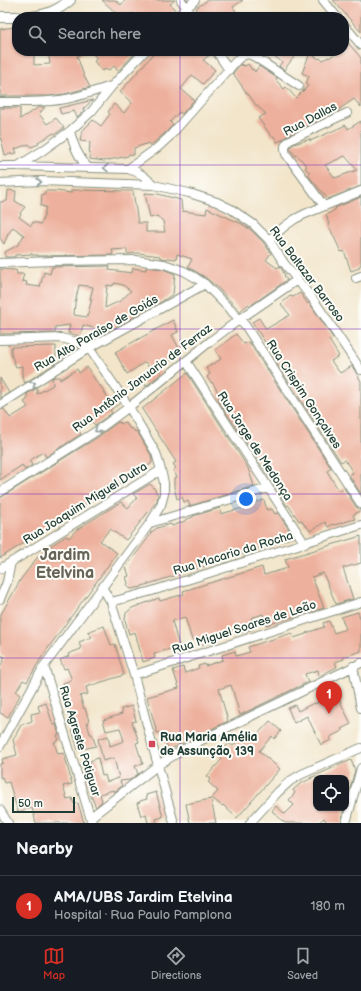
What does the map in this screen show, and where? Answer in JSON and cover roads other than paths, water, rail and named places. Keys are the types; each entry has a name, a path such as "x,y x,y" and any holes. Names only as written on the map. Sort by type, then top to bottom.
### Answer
{"main road":[{"path":"52,12 60,9 70,0"},
{"path":"0,17 12,17"}],"street":[{"path":"181,0 189,12"},
{"path":"182,12 195,0"},
{"path":"323,0 333,12"},
{"path":"349,31 361,45"},
{"path":"18,166 70,131 92,111 112,86 140,56"},
{"path":"219,56 229,70"},
{"path":"128,169 157,148 169,137 242,56"},
{"path":"254,56 299,86"},
{"path":"0,102 37,102 64,99 112,86"},
{"name":"Rua Dallas","path":"324,206 286,154 284,146 290,140 347,113"},
{"path":"70,131 76,151 80,159 88,168"},
{"path":"0,166 128,169 137,171 154,185"},
{"name":"Rua Baltazar Barroso","path":"0,183 48,182 154,185 189,193 217,202 231,209 253,224 269,240 284,263 316,302 361,370"},
{"path":"269,240 295,219 361,191"},
{"name":"Rua Crispim Gonçalves","path":"0,263 136,260 164,264 184,271 205,284 245,325 361,504"},
{"name":"Rua Antônio Januario de Ferraz","path":"0,492 95,432 240,319 297,280"},
{"name":"Rua Alto Paraíso de Goiás","path":"0,405 89,348 205,284"},
{"path":"0,340 60,338 77,342 89,348 129,407 156,453 164,483 164,494 161,505 150,523 44,666 0,746"},
{"name":"Rua Jorge de Medonça","path":"186,361 304,544"},
{"name":"Rua Joaquim Miguel Dutra","path":"0,569 161,470"},
{"path":"150,523 268,488"},
{"name":"Rua Macario da Rocha","path":"111,602 152,591 361,525"},
{"path":"0,599 7,582 11,562"},
{"path":"102,587 111,602 134,675 174,823"},
{"name":"Rua Miguel Soares de Leão","path":"134,675 361,602"},
{"path":"91,820 158,765 210,736 361,663"},
{"name":"Rua Agreste Potiguar","path":"44,666 91,820"},
{"path":"353,666 361,708"},
{"path":"250,823 278,792 290,782 302,774 361,748"},
{"path":"346,823 361,768"},
{"path":"0,810 8,823"}],"place":[{"name":"AMA/UBS Jardim Etelvina","path":"329,714"},
{"name":"Rua Maria Amélia de Assunção, 139","path":"152,744"}],"district":[{"name":"Jardim Etelvina","path":"65,563"}]}
